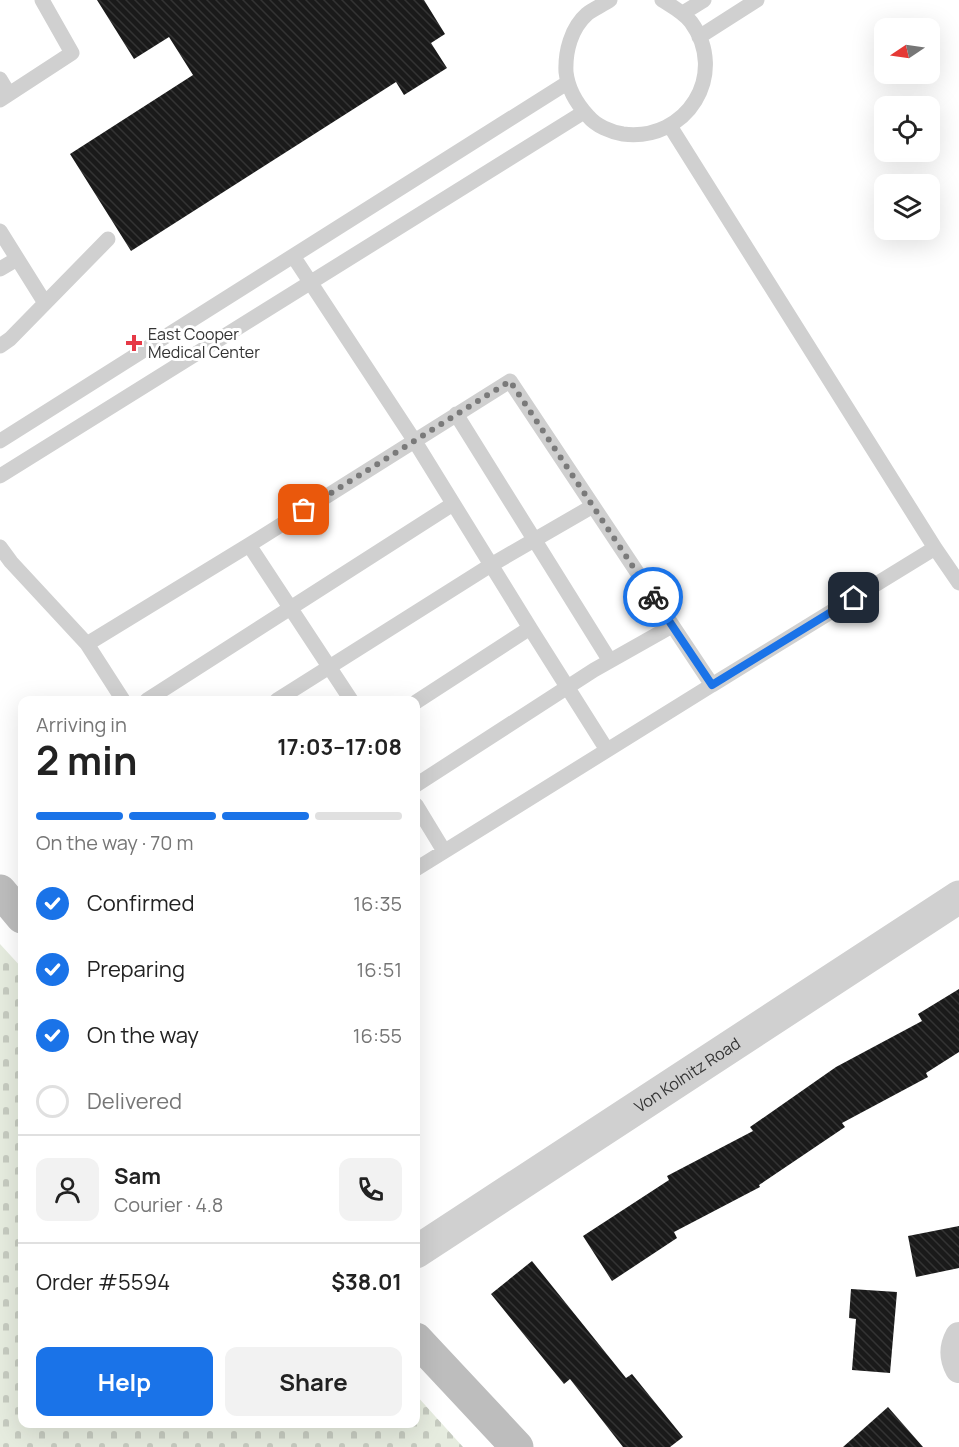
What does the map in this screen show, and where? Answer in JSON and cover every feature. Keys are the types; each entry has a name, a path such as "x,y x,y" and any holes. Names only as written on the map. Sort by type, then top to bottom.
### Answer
{"main road":[{"path":"0,891 18,911"},
{"path":"420,1343 517,1447"}],"street":[{"name":"Von Kolnitz Road","path":"420,1249 959,897"},
{"path":"959,1336 954,1351 959,1370"}],"lane":[{"path":"0,79 5,97 72,53 42,0"},
{"path":"601,2 586,15 572,35 565,58 567,83 577,105 592,121 614,133 638,136 662,131 683,118 700,94 706,70 703,45 692,24 683,13 662,0"},
{"path":"683,13 704,0"},
{"path":"699,37 757,0"},
{"path":"0,441 567,83"},
{"path":"0,476 584,112"},
{"path":"670,126 959,583"},
{"path":"0,231 45,303"},
{"path":"0,346 10,339 108,239"},
{"path":"292,256 414,440 607,750"},
{"path":"0,269 17,259"},
{"path":"87,644 510,381 712,685"},
{"path":"456,414 610,662"},
{"path":"153,696 453,504"},
{"path":"284,696 491,565 593,506"},
{"path":"249,545 348,696"},
{"path":"0,547 10,562 87,644 120,696"},
{"path":"420,866 935,548"},
{"path":"420,782 567,688 672,626"},
{"path":"420,699 530,628"},
{"path":"420,812 444,851"}],"green space":[{"path":"0,944 18,964 18,1428 420,1428 420,1399 463,1447 0,1447"}],"building":[{"path":"97,0 424,0 445,34 431,43 447,68 404,95 396,82 131,251 70,154 193,75 169,37 134,59"},
{"path":"959,989 959,1052 926,1073 928,1077 842,1123 845,1127 759,1185 760,1187 674,1232 677,1238 612,1281 583,1236 669,1180 667,1176 753,1131 750,1127 836,1067 922,1021 918,1014"},
{"path":"959,1226 959,1268 916,1277 908,1236"},
{"path":"532,1261 626,1378 632,1374 683,1437 670,1447 623,1447 570,1379 564,1384 491,1294"},
{"path":"851,1289 897,1292 890,1373 852,1370 856,1319 849,1318"},
{"path":"888,1407 923,1447 843,1447"}],"way so far":[{"path":"304,510 510,381 653,597"}],"place":[{"name":"East Cooper Medical Center","path":"134,343"}],"route":[{"path":"653,597 712,685 854,598"}]}
